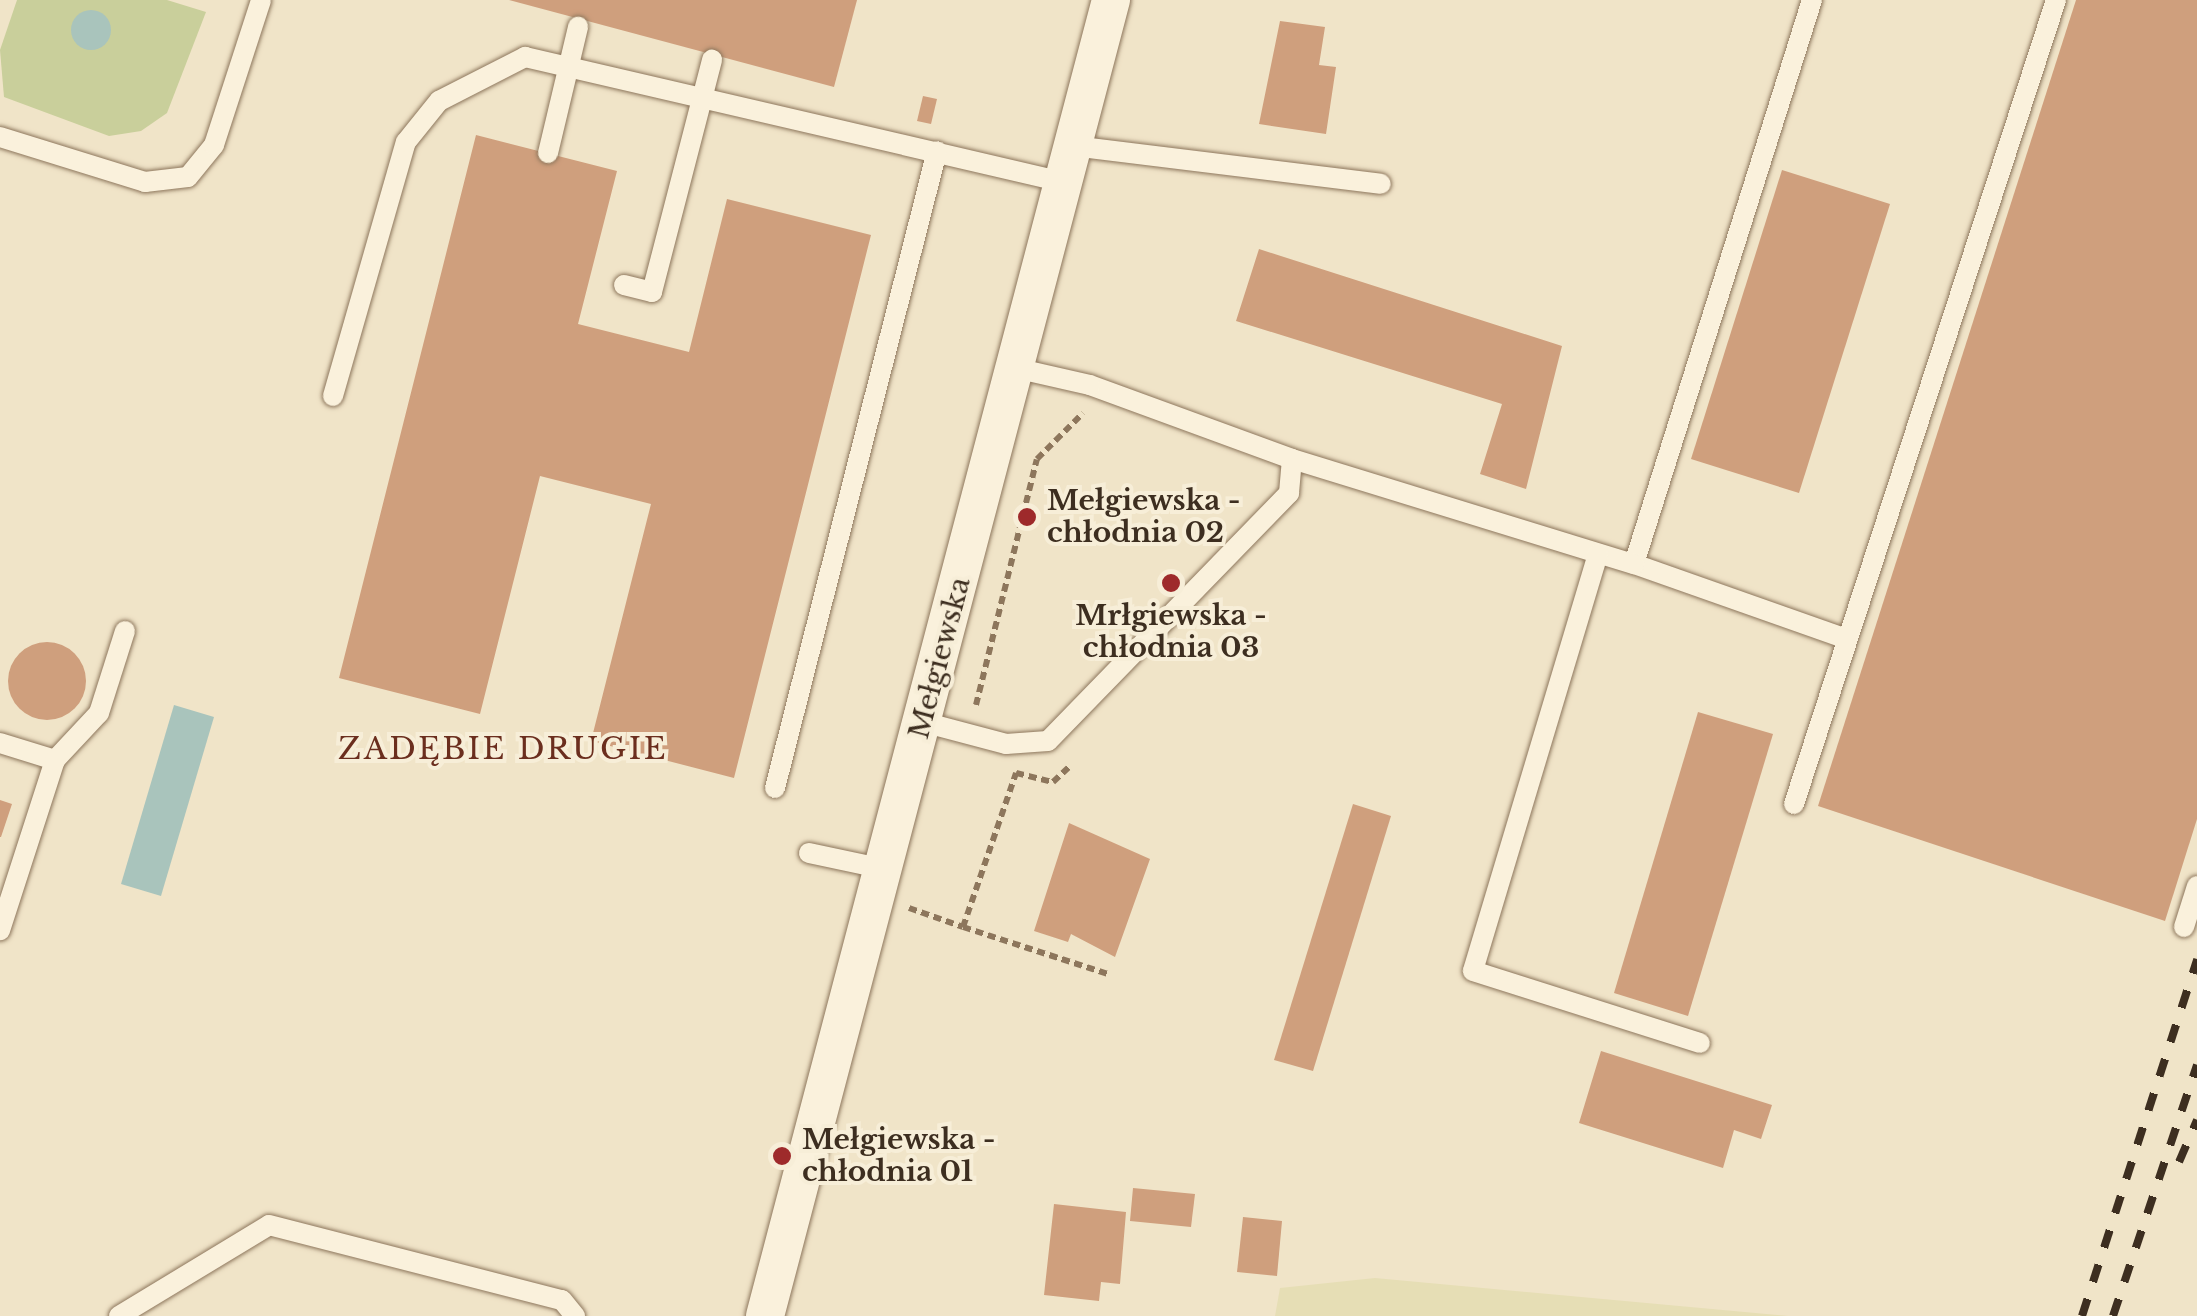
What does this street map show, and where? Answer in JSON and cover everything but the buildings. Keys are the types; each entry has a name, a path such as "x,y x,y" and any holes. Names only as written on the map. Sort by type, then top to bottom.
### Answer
{"street":[{"name":"Mełgiewska","path":"765,1316 1111,0"}],"lane":[{"path":"0,137 145,182 188,177 214,144 261,0"},
{"path":"1634,564 1812,0"},
{"path":"1794,804 1841,637 2056,0"},
{"path":"548,153 578,27"},
{"path":"333,396 406,142 439,101 492,68 525,56 571,61 937,151 1068,164 1131,160 1381,184"},
{"path":"624,285 652,292 712,60"},
{"path":"775,788 937,151"},
{"path":"1015,368 1090,386 1292,459 1634,564 1841,637"},
{"path":"923,722 970,734 1048,740 1084,711 1289,493 1292,459"},
{"path":"1598,554 1473,972 1700,1043"},
{"path":"0,930 55,760 99,713 125,631"},
{"path":"0,743 55,760"},
{"path":"809,853 884,869"},
{"path":"2184,927 2197,886"},
{"path":"119,1316 269,1225 562,1300 575,1316"}],"path":[{"path":"970,734 1037,459 1080,424 1090,386"},
{"path":"964,927 1016,773 1054,782 1079,756"},
{"path":"903,906 1108,974"}],"shaded area":[{"path":"1375,1278 1788,1316 1275,1316 1280,1288"}],"green space":[{"path":"17,0 167,0 206,12 167,113 141,131 109,136 4,97 0,50"}],"water":[{"path":"91,10 105,16 111,30 105,44 91,50 77,44 71,30 77,16"},
{"path":"174,705 214,717 161,896 121,884"}],"railway":[{"path":"2082,1316 2197,959"},
{"path":"2113,1316 2197,1065"},
{"path":"2179,1162 2197,1120"}],"place":[{"name":"Mełgiewska - chłodnia 02","path":"1027,517"},
{"name":"Mrłgiewska - chłodnia 03","path":"1171,583"},
{"name":"Mełgiewska - chłodnia 01","path":"782,1156"}],"district":[{"name":"ZADĘBIE DRUGIE","path":"503,749"}]}
